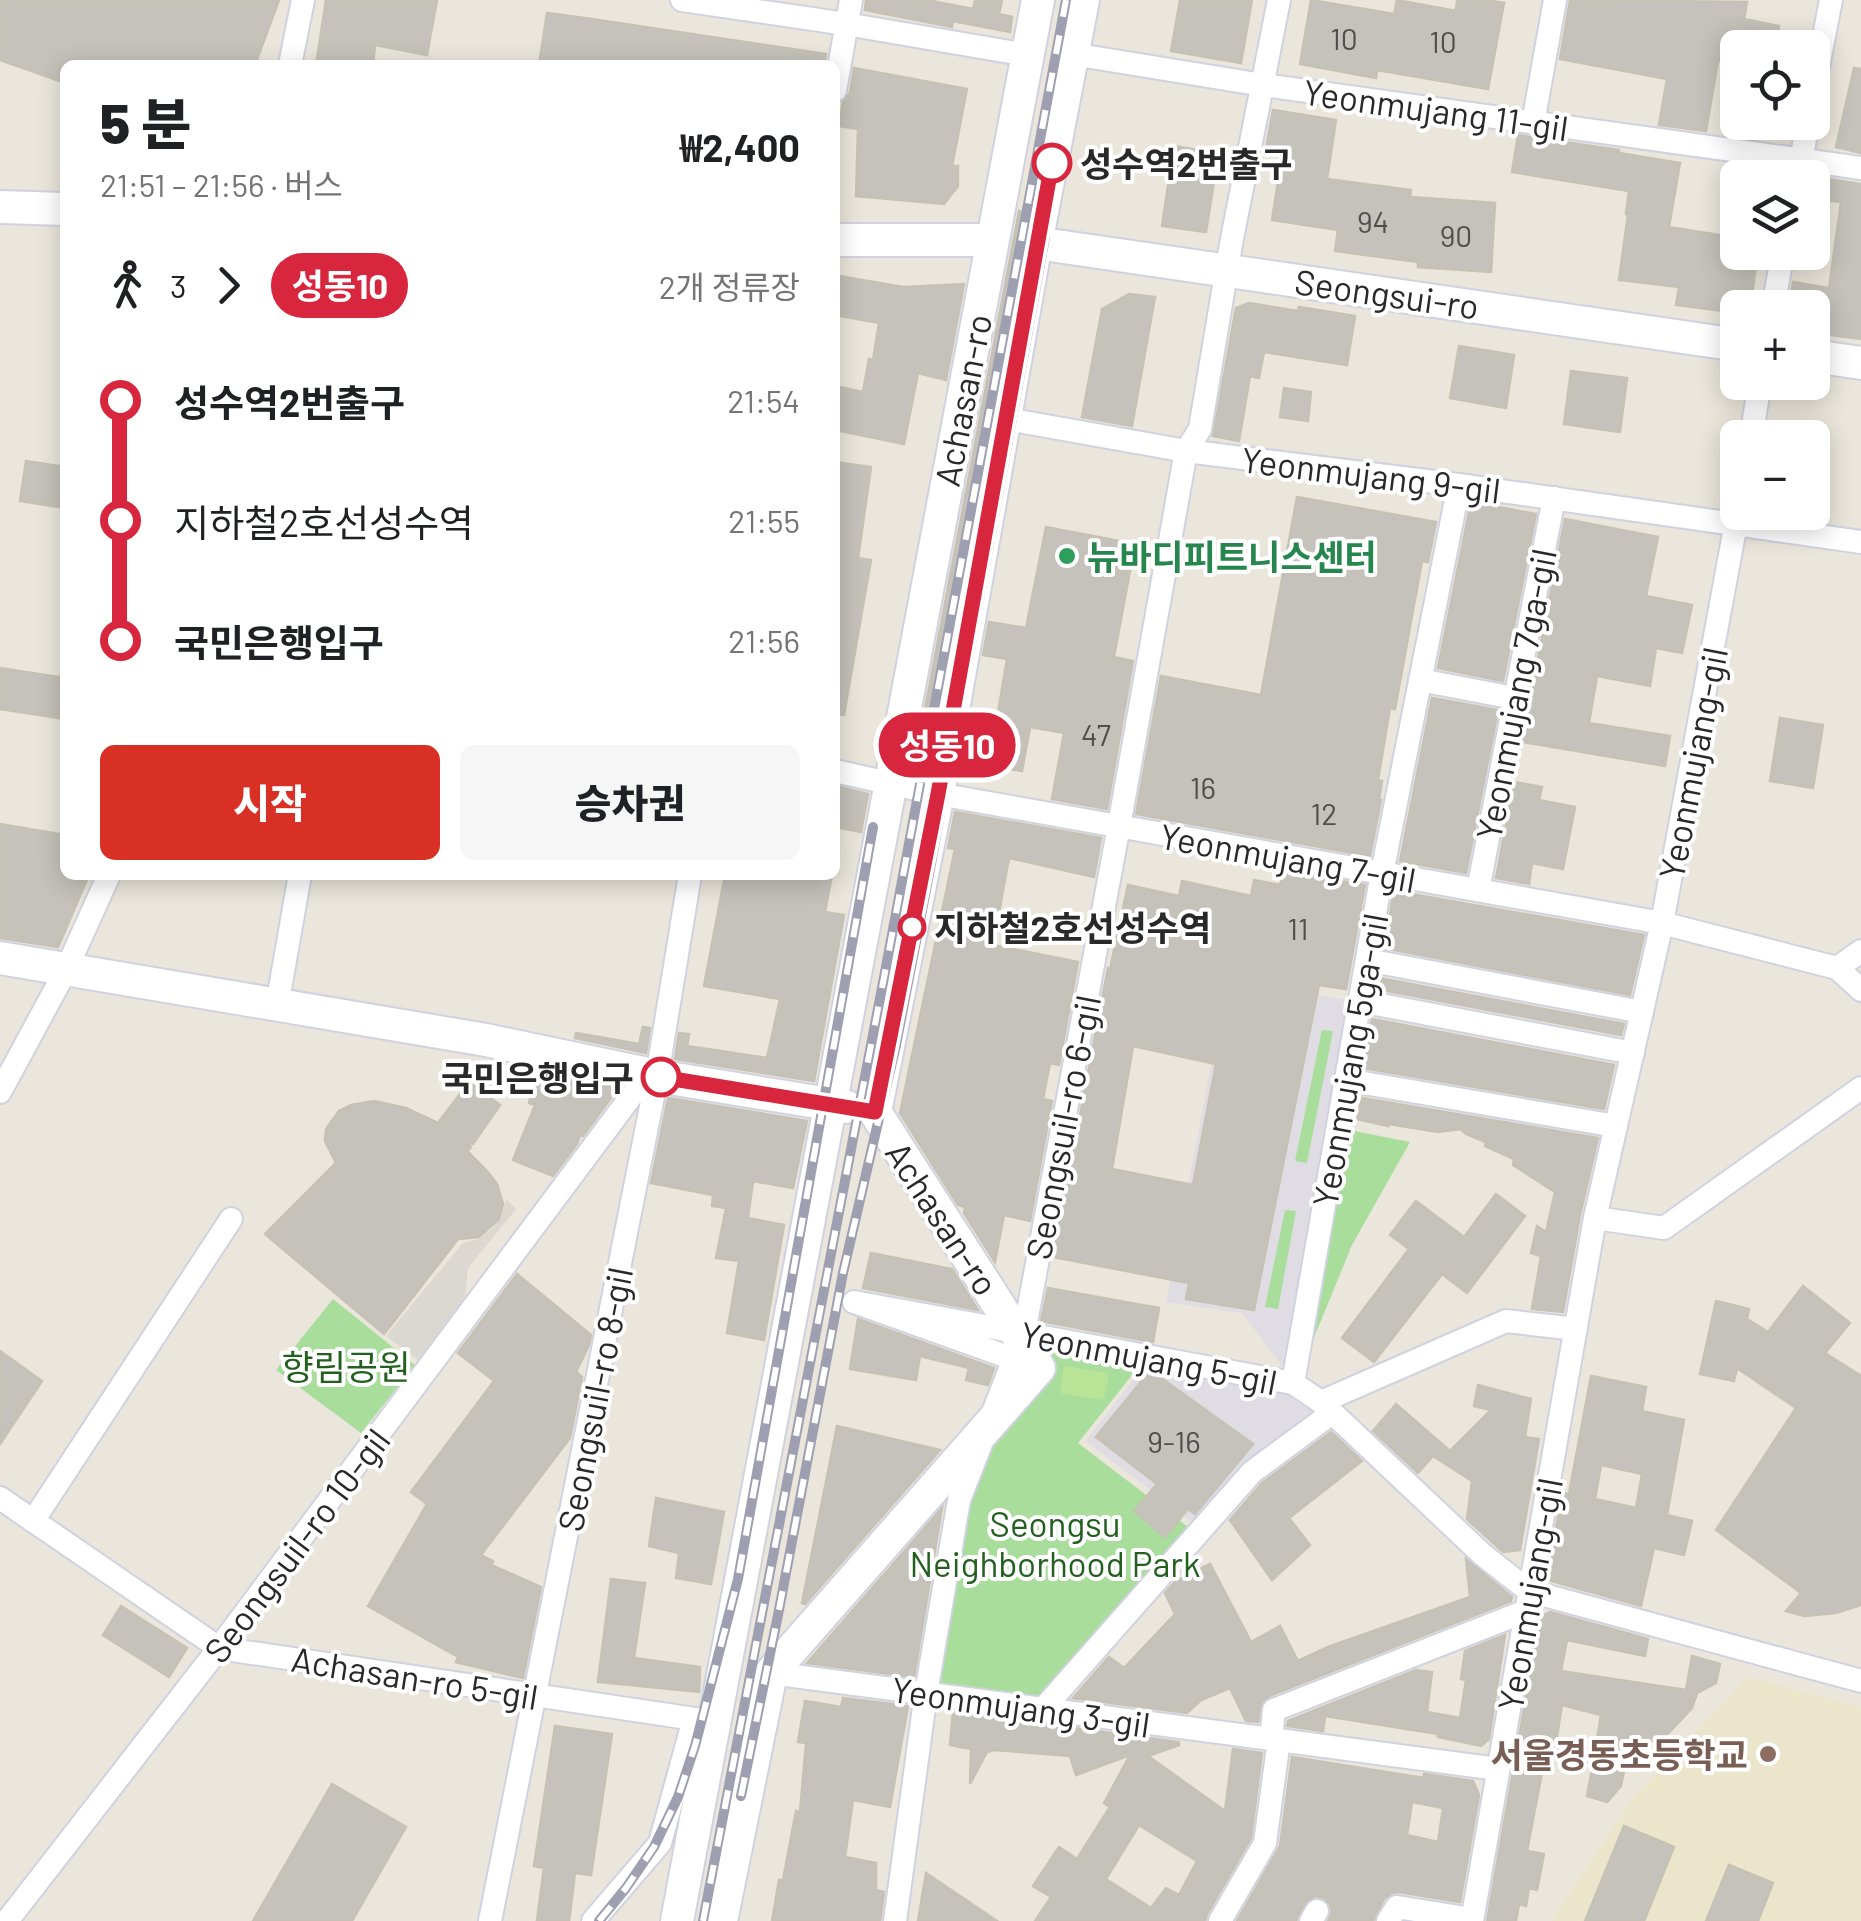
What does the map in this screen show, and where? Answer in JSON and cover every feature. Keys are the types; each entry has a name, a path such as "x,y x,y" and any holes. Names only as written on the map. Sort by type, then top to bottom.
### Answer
{"main road":[{"name":"Achasan-ro","path":"1038,0 991,240 914,788 875,1112 1039,1368"},
{"name":"Achasan-ro","path":"677,1921 704,1721 830,1104 1006,420 1082,0"},
{"path":"0,207 60,209"},
{"path":"840,240 991,240"},
{"name":"Seongsui-ro","path":"1036,244 1720,342"},
{"path":"1830,359 1861,363"},
{"path":"0,958 486,1040 657,1076 875,1112"},
{"path":"722,1921 771,1673 1039,1368"}],"street":[{"path":"291,60 303,0"},
{"path":"682,0 849,12 1026,55"},
{"name":"Seongsuil-ro 6-gil","path":"895,1921 926,1693 959,1500 1024,1333 1186,451 1200,428 1279,0"},
{"path":"1533,122 1556,0"},
{"path":"1825,30 1831,0"},
{"path":"840,62 849,12"},
{"name":"Yeonmujang 11-gil","path":"1072,54 1533,122 1753,160"},
{"name":"Yeonmujang 11-gil","path":"1830,168 1861,168"},
{"name":"Yeonmujang 9-gil","path":"1006,420 1186,451 1720,516"},
{"name":"Yeonmujang 5ga-gil","path":"1292,1383 1382,873 1460,485"},
{"name":"Yeonmujang 7ga-gil","path":"1478,890 1554,498"},
{"name":"Yeonmujang-gil","path":"1388,1921 1397,1906 1472,1920 1595,1218 1662,923 1736,530"},
{"name":"Yeonmujang 9-gil","path":"1800,530 1861,542"},
{"path":"1420,680 1514,698"},
{"name":"Yeonmujang 7-gil","path":"840,772 1662,923 1837,968"},
{"path":"0,1092 66,970 107,880"},
{"path":"277,1006 299,880"},
{"name":"Seongsuil-ro 8-gil","path":"490,1921 657,1076 689,880"},
{"path":"1861,951 1837,968 1861,990"},
{"path":"1366,960 1642,1012"},
{"path":"1360,1001 1633,1053"},
{"name":"Seongsuil-ro 10-gil","path":"8,1911 219,1648 635,1091 657,1076"},
{"path":"1346,1080 1616,1126"},
{"path":"1595,1218 1664,1228 1861,1088"},
{"path":"33,1521 231,1220"},
{"name":"Yeonmujang 5-gil","path":"1039,1368 854,1302 1292,1383 1326,1407 1528,1601"},
{"path":"1326,1407 1506,1322 1576,1329"},
{"name":"Yeonmujang 5-gil","path":"1043,1709 1252,1472 1326,1407"},
{"name":"Achasan-ro 5-gil","path":"0,1498 219,1648 704,1721"},
{"path":"1220,1921 1265,1842 1274,1710 1528,1601 1861,1681"},
{"name":"Yeonmujang 3-gil","path":"771,1673 1498,1769"},
{"name":"Achasan-ro","path":"593,1921 660,1843 704,1721"}],"shaded area":[{"path":"1228,977 1352,1001 1287,1372 1242,1313 1166,1302"},
{"path":"506,1199 516,1209 468,1268 464,1306 419,1361 386,1336 463,1243 479,1239 494,1227"},
{"path":"1147,1362 1286,1390 1322,1412 1196,1525 1086,1441"},
{"name":"서울경동초등학교","path":"1748,1677 1861,1707 1861,1921 1552,1921 1631,1800"}],"green space":[{"path":"1322,1030 1333,1031 1307,1163 1295,1161"},
{"path":"1349,1130 1410,1142 1352,1245 1306,1357"},
{"path":"1285,1210 1296,1211 1278,1309 1265,1307"},
{"name":"향림공원","path":"333,1299 415,1365 361,1433 276,1370"},
{"name":"Seongsu Neighborhood Park","path":"1027,1341 1144,1360 1078,1443 1192,1530 1040,1698 937,1686 968,1502"},
{"path":"1064,1366 1109,1373 1104,1400 1060,1393"}],"building":[{"path":"0,0 279,0 257,60 60,60 60,81 0,60"},
{"path":"326,0 437,0 427,55 375,45 374,60 317,60"},
{"path":"866,0 927,0 973,9 975,0 1002,0 999,14 1012,17 1010,32 953,21 952,27 865,10"},
{"path":"1180,0 1252,0 1241,63 1171,51"},
{"path":"1311,0 1394,14 1397,0 1456,11 1457,0 1504,3 1488,89 1377,70 1376,78 1300,64"},
{"path":"1570,0 1747,2 1744,19 1779,26 1778,30 1720,30 1720,61 1706,131 1659,125 1667,79 1560,59"},
{"path":"547,13 826,54 825,60 540,60"},
{"path":"854,68 967,89 952,166 958,166 958,186 944,204 856,196 858,129 840,126 843,102 850,93"},
{"path":"1854,68 1861,69 1861,153 1836,147"},
{"path":"1273,110 1336,120 1327,179 1411,190 1410,197 1495,203 1491,272 1418,267 1418,262 1335,251 1338,230 1272,220 1282,156 1265,154"},
{"path":"1518,135 1680,163 1669,227 1720,235 1720,270 1755,270 1753,290 1720,290 1720,311 1676,305 1679,287 1619,280 1629,191 1512,172"},
{"path":"1174,146 1198,150 1194,171 1215,175 1206,232 1162,226"},
{"path":"1830,179 1861,184 1861,339 1830,335 1830,290 1792,290 1793,282 1829,288 1841,202 1830,201"},
{"path":"1019,211 1022,212 921,775 913,773"},
{"path":"840,276 903,287 964,284 946,380 918,373 904,444 840,431 840,387 863,392 879,323 840,316"},
{"path":"1129,294 1155,297 1132,426 1082,417 1102,309"},
{"path":"1249,303 1355,316 1347,365 1264,352 1259,378 1250,376 1239,441 1213,436 1236,308"},
{"path":"1459,346 1514,355 1506,408 1450,398"},
{"path":"1571,371 1627,378 1620,432 1564,424"},
{"path":"1284,388 1311,392 1308,421 1280,417"},
{"path":"26,461 60,466 60,507 20,501"},
{"path":"840,463 871,467 858,558 871,560 844,715 840,715"},
{"path":"1297,497 1436,522 1428,562 1422,561 1395,709 1390,708 1378,780 1382,781 1381,800 1370,856 1136,814 1161,676 1261,695"},
{"path":"1471,502 1536,514 1503,681 1438,668"},
{"path":"1565,519 1658,537 1646,596 1692,605 1682,653 1656,648 1650,686 1597,676 1589,723 1670,736 1665,766 1522,742"},
{"path":"1046,527 1135,544 1114,657 1133,661 1107,809 1052,799 1064,733 1030,727 1022,771 989,766 1007,659 983,655 989,622 1026,628"},
{"path":"0,668 60,677 60,718 0,709"},
{"path":"1432,698 1498,710 1466,873 1400,861"},
{"path":"1780,718 1823,725 1813,788 1770,781"},
{"path":"1514,782 1542,787 1539,800 1575,807 1563,869 1532,863 1529,884 1496,878"},
{"path":"840,787 868,794 861,832 840,828"},
{"path":"955,812 1101,838 1094,877 1009,858 993,945 1078,962 1059,1065 1050,1063 1043,1099 1052,1101 1030,1221 1004,1215 995,1262 964,1213 965,1207 958,1205 900,1113 955,849 948,848"},
{"path":"0,824 60,834 60,880 87,880 58,947 0,938"},
{"path":"1284,871 1365,885 1346,989 1319,985 1254,1310 1186,1299 1189,1283 1053,1257 1108,968 1128,885 1179,896 1182,881 1251,896 1254,880 1280,885","holes":["1133,1046 1216,1064 1193,1185 1112,1169"]},
{"path":"724,880 831,880 825,912 844,915 814,1081 675,1059 679,1033 689,1034 687,1046 767,1058 780,999 704,986"},
{"path":"1394,891 1644,935 1630,995 1384,948"},
{"path":"1379,978 1624,1024 1621,1035 1377,989"},
{"path":"1372,1019 1614,1065 1604,1109 1363,1068"},
{"path":"643,1027 650,1028 646,1053 575,1038 576,1033 639,1044"},
{"path":"537,1071 618,1088 553,1176 513,1160 535,1105 529,1103"},
{"path":"469,1082 500,1105 473,1144 466,1141 471,1147 467,1151 497,1184 503,1204 499,1219 479,1237 458,1239 384,1334 265,1234 336,1163 325,1141 326,1129 339,1111 374,1101 406,1108 438,1123"},
{"path":"668,1098 807,1121 793,1188 753,1181 748,1218 784,1225 764,1340 727,1333 739,1261 716,1258 726,1208 712,1206 713,1195 651,1183"},
{"path":"1362,1098 1598,1138 1563,1312 1532,1309 1541,1256 1531,1253 1537,1226 1546,1232 1555,1192 1513,1165 1514,1159 1461,1129 1438,1132 1357,1119"},
{"path":"1496,1194 1525,1216 1467,1293 1442,1274 1374,1362 1342,1338 1409,1249 1390,1235 1416,1201 1464,1237"},
{"path":"871,1253 952,1269 978,1310 863,1288"},
{"path":"517,1274 591,1335 576,1372 582,1377 570,1438 481,1555 493,1561 491,1565 541,1587 523,1678 456,1662 458,1657 368,1606 427,1504 411,1492 494,1381 458,1353"},
{"path":"1803,1286 1850,1323 1825,1353 1861,1376 1861,1605 1836,1613 1805,1616 1786,1611 1801,1593 1716,1530 1796,1408 1737,1368 1734,1381 1700,1374 1716,1301 1749,1309 1747,1319 1768,1332"},
{"path":"1048,1288 1159,1308 1153,1342 1041,1321"},
{"path":"858,1319 994,1368 988,1385 966,1380 969,1368 920,1356 916,1380 850,1369"},
{"path":"0,1351 42,1381 0,1444"},
{"path":"1149,1372 1253,1444 1195,1514 1188,1509 1165,1537 1134,1511 1157,1484 1096,1437"},
{"path":"1591,1376 1646,1387 1642,1411 1684,1420 1667,1515 1692,1521 1684,1555 1654,1548 1641,1606 1551,1581 1548,1576 1562,1493 1569,1494","holes":["1601,1465 1642,1474 1636,1508 1595,1499"]},
{"path":"1478,1385 1531,1399 1525,1437 1539,1439 1520,1550 1503,1552 1467,1519 1472,1481 1433,1456 1418,1473 1373,1431 1396,1404 1450,1451 1491,1410 1474,1406"},
{"path":"837,1426 940,1450 805,1604 802,1603"},
{"path":"1331,1432 1362,1461 1289,1518 1310,1545 1272,1580 1230,1520 1262,1483"},
{"path":"656,1498 724,1512 711,1584 676,1578 679,1553 649,1546"},
{"path":"942,1508 914,1677 807,1663"},
{"path":"1466,1559 1512,1597 1511,1601 1269,1696 1262,1702 1258,1722 1246,1721 1230,1688 1201,1700 1187,1713 1073,1698 1109,1657 1124,1668 1175,1614 1165,1593 1176,1581 1210,1564 1251,1642 1280,1626 1298,1661 1470,1597"},
{"path":"611,1579 645,1583 634,1658 700,1667 699,1692 598,1682"},
{"path":"121,1606 187,1648 169,1677 103,1635"},
{"path":"1550,1612 1648,1639 1645,1656 1567,1640 1561,1671 1686,1690 1692,1656 1720,1664 1716,1683 1697,1693 1692,1708 1659,1743 1631,1735 1621,1786 1607,1802 1587,1796 1593,1764 1545,1757 1527,1851 1544,1854 1537,1890 1529,1888 1526,1906 1519,1904 1516,1921 1487,1921 1540,1617","holes":["1562,1705 1601,1715 1595,1751 1556,1742"]},
{"path":"1505,1635 1489,1739 1481,1746 1438,1734 1325,1716 1323,1731 1287,1726 1288,1721 1416,1670 1432,1672 1427,1712 1460,1718 1466,1680 1461,1679 1465,1651"},
{"path":"843,1698 908,1706 890,1807 853,1800 845,1857 876,1863 876,1890 884,1892 880,1921 772,1921 796,1811 800,1812 806,1743 798,1742 805,1701 841,1707"},
{"path":"953,1712 1179,1742 1148,1756 1225,1811 1233,1749 1262,1753 1251,1838 1205,1921 1035,1921 1051,1897 1033,1886 1059,1847 1077,1859 1110,1807 1104,1803 1130,1755 1076,1775 1070,1756 995,1750 987,1752 970,1784 971,1749 950,1745","holes":["1139,1825 1197,1861 1179,1895 1166,1888 1151,1908 1106,1879"]},
{"path":"555,1726 612,1734 591,1875 575,1873 569,1921 537,1920 544,1868 534,1866"},
{"path":"1292,1757 1424,1778 1424,1774 1473,1781 1479,1795 1460,1902 1392,1893 1384,1899 1373,1921 1328,1921 1330,1905 1316,1896 1305,1903 1296,1921 1237,1921 1280,1846","holes":["1412,1802 1443,1808 1438,1842 1407,1835"]},
{"path":"332,1784 406,1827 352,1921 253,1921"},
{"path":"1624,1826 1674,1847 1644,1921 1585,1921"},
{"path":"1729,1865 1773,1883 1758,1921 1706,1921"},
{"path":"926,1873 997,1921 918,1921"}],"railway":[{"path":"703,1921 1066,0"},
{"path":"741,1796 843,1273 896,1045 1045,237"},
{"path":"599,1921 654,1847 678,1797 738,1579 873,827"}],"bus line":[{"name":"성동10","path":"661,1077 875,1112 938,794 1052,163"}],"place":[{"name":"성수역2번출구","path":"1052,163"},
{"name":"뉴바디피트니스센터","path":"1067,556"},
{"name":"지하철2호선성수역","path":"912,927"},
{"name":"국민은행입구","path":"661,1077"},
{"name":"서울경동초등학교","path":"1768,1754"}]}
